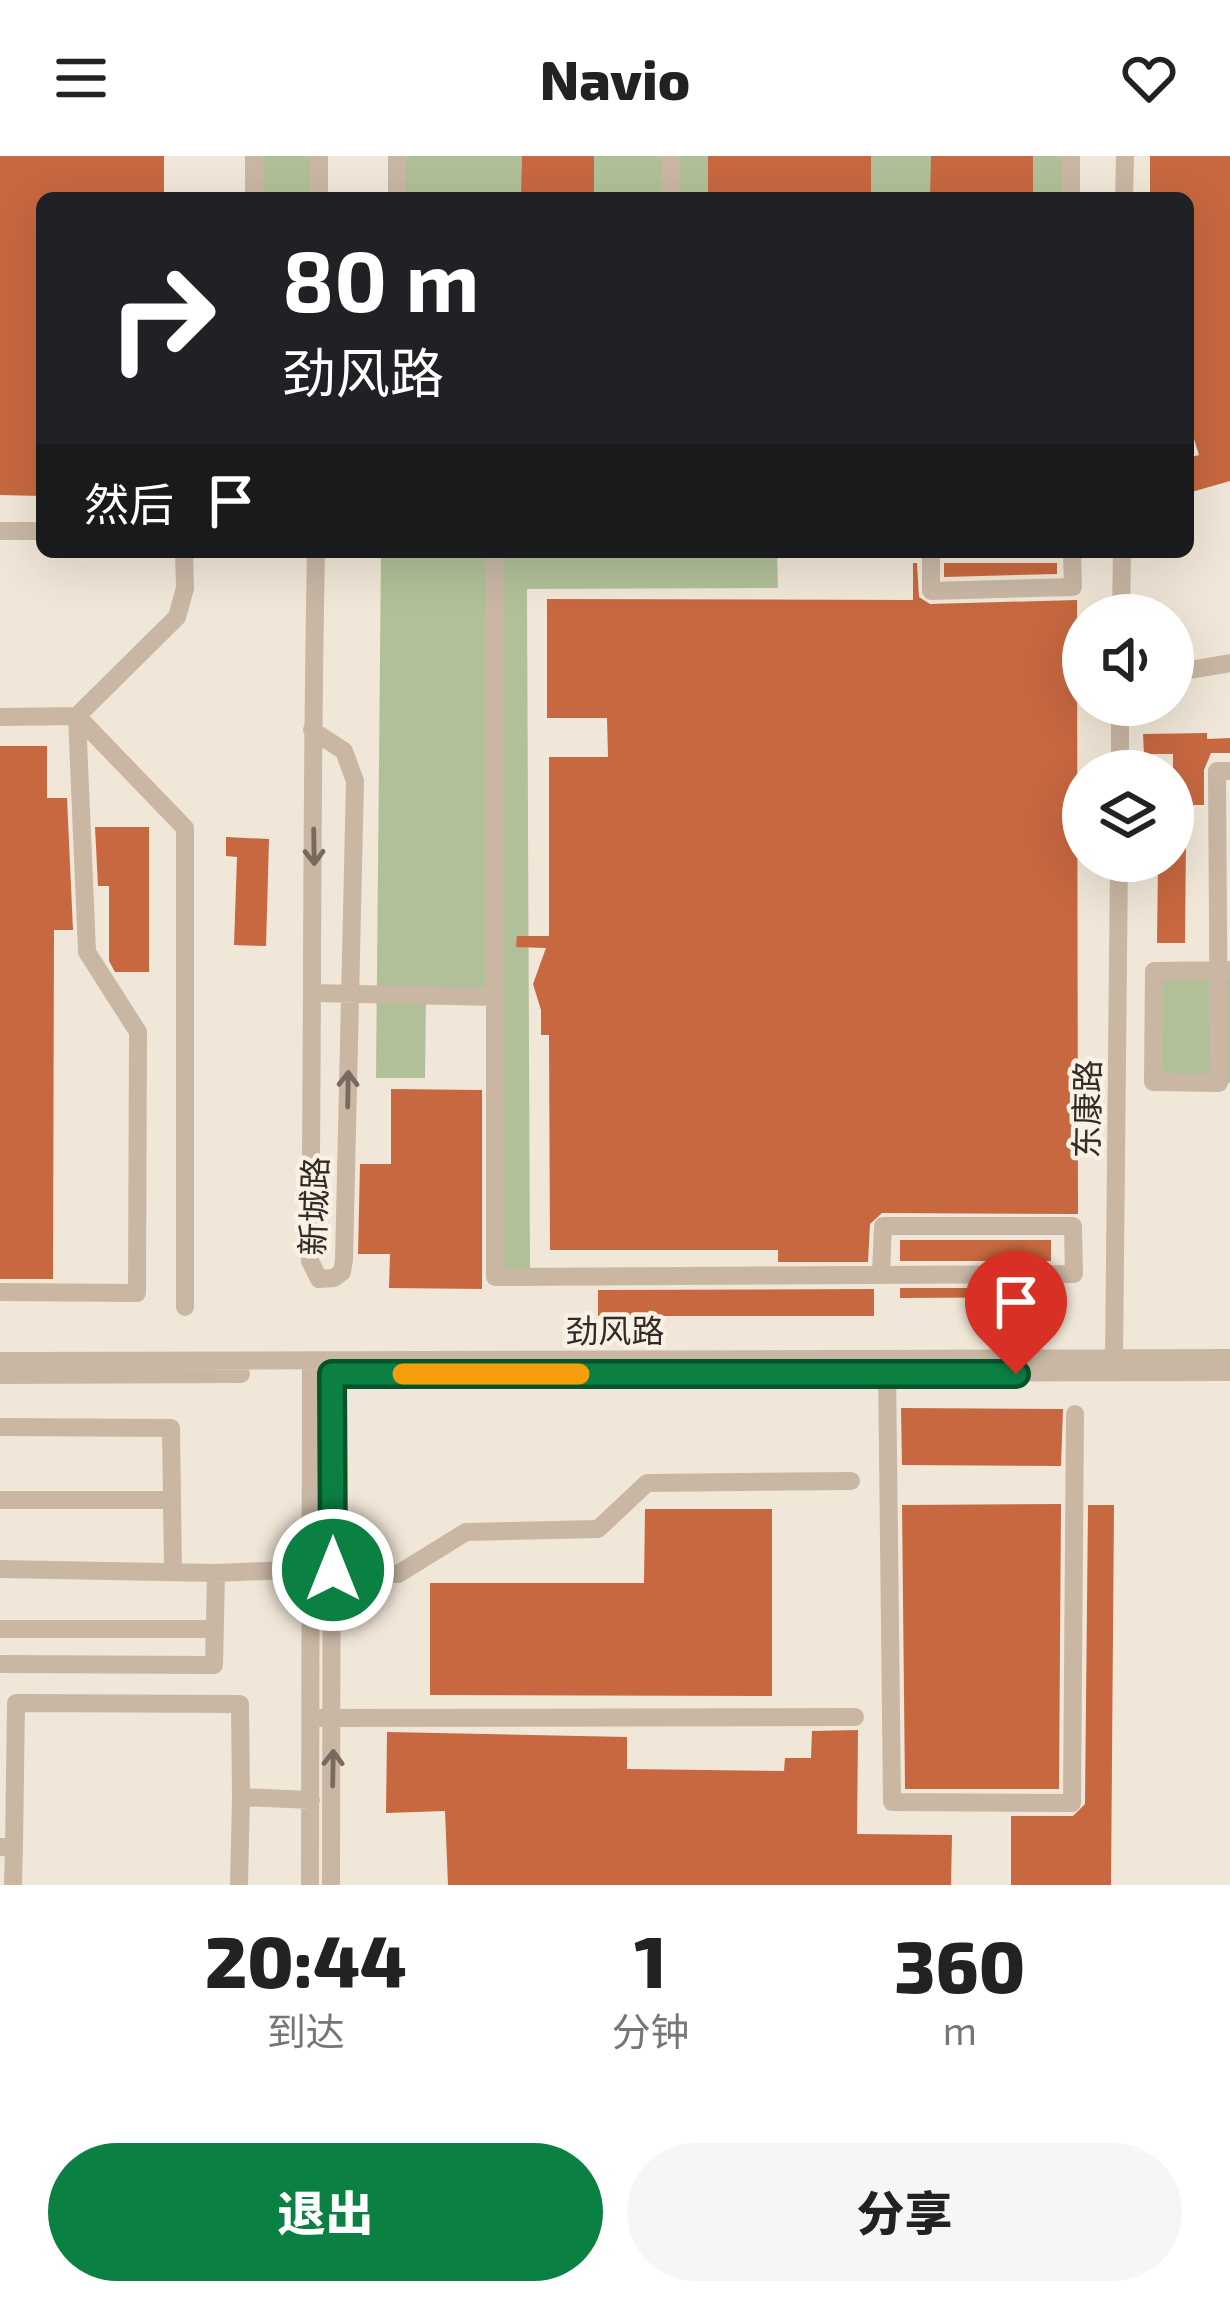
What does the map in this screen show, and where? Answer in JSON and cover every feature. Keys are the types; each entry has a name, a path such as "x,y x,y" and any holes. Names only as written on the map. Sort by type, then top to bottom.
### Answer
{"street":[{"path":"254,156 254,192"},
{"path":"319,156 319,192"},
{"path":"397,156 397,192"},
{"path":"670,156 670,192"},
{"path":"1071,156 1071,192"},
{"path":"1124,192 1125,156"},
{"path":"0,531 36,531"},
{"path":"0,717 77,716 177,617 185,588 184,558"},
{"name":"新城路","path":"312,730 344,751 355,781 344,1260 342,1272 320,1279 310,1261 312,730 316,558"},
{"path":"495,558 495,1277 1074,1274 1073,1226 883,1226 881,1273"},
{"path":"931,558 931,591 1073,587 1072,558"},
{"path":"1121,594 1122,558"},
{"path":"1194,669 1230,663"},
{"path":"0,1292 137,1293 138,1031 87,952 77,716"},
{"path":"77,716 185,828 184,1306"},
{"path":"1224,970 1154,971 1153,1082 1219,1082 1224,970 1217,771 1230,771"},
{"name":"东康路","path":"1114,1359 1119,882"},
{"path":"314,993 494,997"},
{"name":"劲风路","path":"887,1368 1230,1358"},
{"name":"劲风路","path":"0,1361 311,1368 1230,1372"},
{"path":"310,1885 311,1368"},
{"name":"劲风路","path":"0,1375 311,1368"},
{"path":"331,1885 332,1368"},
{"path":"887,1368 892,1802 1072,1803 1075,1414"},
{"path":"0,1427 171,1428 173,1572"},
{"path":"0,1569 216,1573 311,1569 398,1574 466,1532 598,1529 647,1483 851,1481"},
{"path":"0,1500 172,1500"},
{"path":"0,1664 214,1665 216,1573"},
{"path":"0,1629 215,1629"},
{"path":"13,1885 7,1846 8,1703 240,1704 239,1885"},
{"path":"312,1718 855,1717"},
{"path":"241,1797 311,1800"}],"green space":[{"path":"254,156 319,156 319,192 254,192"},
{"path":"397,156 1071,156 1071,192 397,192"},
{"path":"381,558 777,558 778,588 527,589 530,1277 495,1277 494,997 426,996 425,1078 376,1078"},
{"path":"1230,970 1230,1083 1153,1082 1154,971"}],"building":[{"path":"0,156 164,156 164,192 36,192 36,496 0,495"},
{"path":"522,156 594,156 594,192 521,192"},
{"path":"708,156 871,156 871,192 708,192"},
{"path":"931,156 1033,156 1033,192 930,192"},
{"path":"1150,156 1230,156 1230,481 1194,491 1194,456 1199,455 1194,439 1194,192 1150,192"},
{"path":"913,563 917,563 919,597 930,604 1062,600 1062,726 1077,726 1077,750 1062,750 1062,882 1077,882 1078,1214 882,1213 870,1224 868,1262 778,1262 778,1250 550,1250 549,1035 541,1035 541,1010 533,984 546,948 516,947 517,936 549,936 549,757 608,757 607,718 547,718 547,599 913,600"},
{"path":"944,563 1057,563 1057,574 944,577"},
{"path":"1207,733 1207,739 1230,738 1230,753 1211,753 1204,770 1204,805 1194,805 1194,750 1144,750 1143,734"},
{"path":"0,746 47,746 47,798 67,798 73,930 54,930 53,1279 0,1279"},
{"path":"95,827 149,827 149,972 115,972 109,961 109,886 98,886"},
{"path":"226,837 269,839 266,946 234,945 237,857 226,856"},
{"path":"1158,882 1186,882 1185,943 1157,943"},
{"path":"391,1089 482,1090 482,1289 389,1288 390,1254 358,1254 360,1164 391,1164"},
{"path":"900,1240 1051,1240 1051,1261 900,1261"},
{"path":"900,1288 1051,1288 1051,1297 900,1298"},
{"path":"874,1289 874,1316 598,1316 598,1290"},
{"path":"901,1408 1063,1409 1061,1466 902,1465"},
{"path":"1061,1504 1059,1789 905,1789 902,1505"},
{"path":"1088,1505 1114,1505 1111,1885 1011,1885 1011,1816 1073,1816 1085,1804"},
{"path":"645,1509 772,1509 772,1696 430,1695 430,1583 644,1583"},
{"path":"858,1730 857,1834 952,1835 951,1885 448,1885 445,1811 386,1813 387,1732 627,1737 627,1769 784,1771 785,1758 811,1758 812,1731"}],"slow traffic":[{"path":"403,1374 579,1374"}],"route":[{"path":"333,1570 332,1374 1016,1374"}]}
